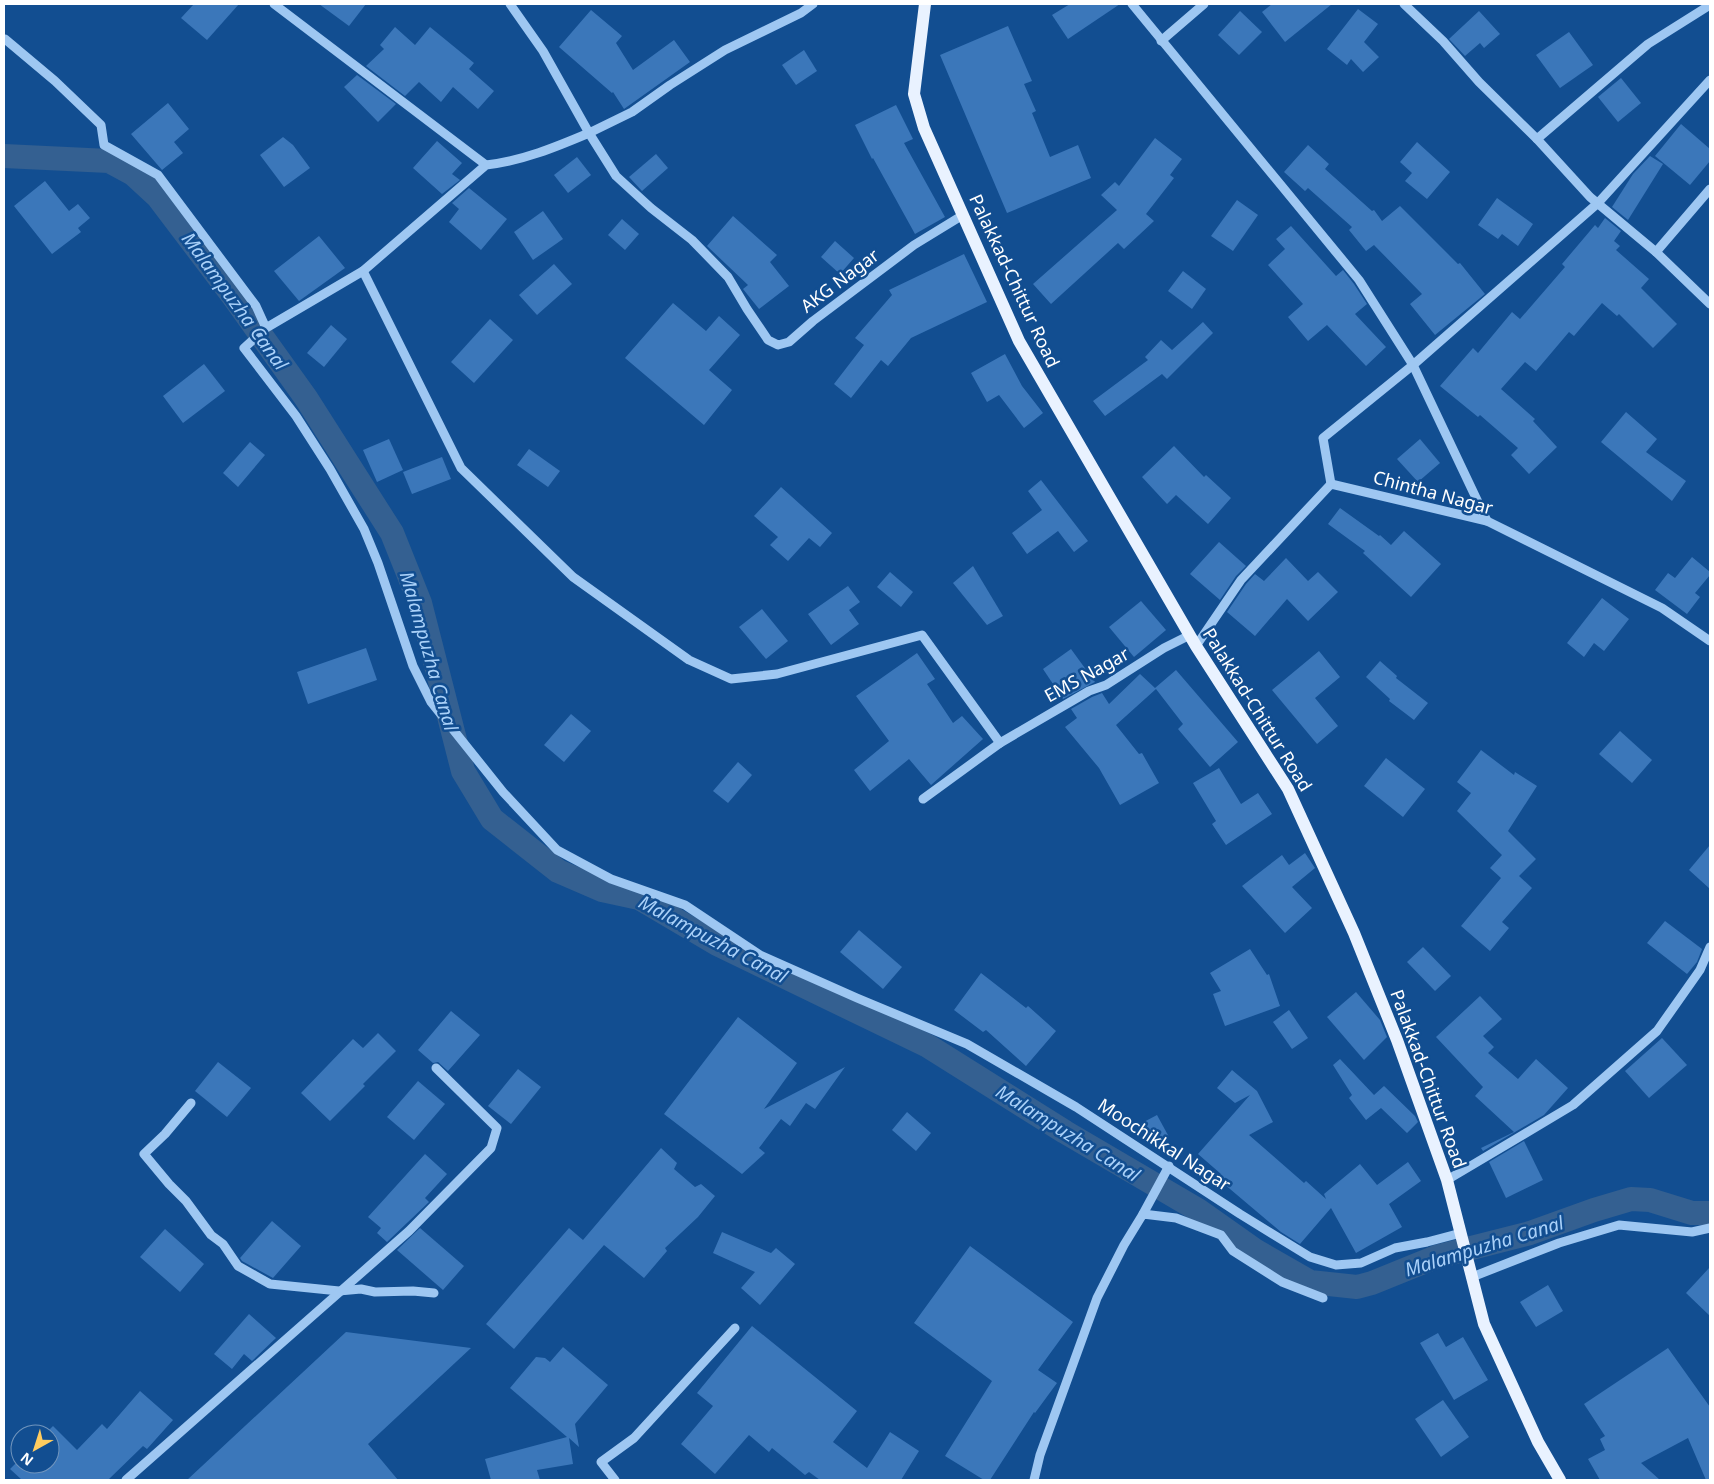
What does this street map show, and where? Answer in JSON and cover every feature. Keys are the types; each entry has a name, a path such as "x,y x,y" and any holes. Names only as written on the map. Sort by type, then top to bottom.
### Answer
{"main road":[{"name":"Palakkad-Chittur Road","path":"926,4 914,94 924,128 1019,341 1193,641 1288,789 1358,942 1397,1040 1447,1180 1484,1324 1538,1442 1560,1480"}],"street":[{"path":"274,4 486,165"},
{"name":"AKG Nagar","path":"510,4 543,51 589,133 616,176 651,208 692,240 728,277 768,340 778,345 789,342 813,321 906,251 963,216"},
{"path":"5,39 101,125 104,145 158,175 256,306 266,328 363,271 486,165 506,163 554,148 632,112 725,50 801,13 813,4"},
{"path":"1132,4 1359,280 1413,365 1487,521"},
{"path":"1161,41 1204,4"},
{"path":"1404,4 1444,41 1479,82 1598,203 1656,252 1710,304"},
{"path":"1537,139 1648,44 1710,5"},
{"path":"1193,641 1241,580 1332,484 1323,438 1413,365 1598,203 1710,80"},
{"path":"1656,252 1710,189"},
{"path":"363,271 461,468 573,576 688,660 731,679 777,674 922,635 1000,743"},
{"name":"Moochikkal Nagar","path":"266,328 244,348 296,416 330,469 364,529 378,563 413,666 431,702 503,792 556,850 611,879 685,905 760,955 967,1044 1076,1107 1240,1214 1310,1257 1336,1265 1361,1263 1395,1248 1461,1233"},
{"name":"Chintha Nagar","path":"1332,484 1487,521 1662,608 1710,641"},
{"name":"EMS Nagar","path":"923,799 1000,743 1089,691 1106,684 1164,648 1193,641"},
{"path":"1447,1180 1573,1105 1657,1031 1700,970 1710,947"},
{"path":"126,1480 409,1230 490,1148 497,1128 436,1068"},
{"path":"191,1103 165,1134 144,1154 168,1184 186,1201 211,1235 223,1244 238,1266 270,1284 339,1291 413,1291 434,1293"},
{"path":"1034,1480 1040,1455 1097,1298 1169,1166"},
{"path":"1143,1214 1176,1218 1220,1235 1233,1251 1282,1282 1323,1298"},
{"path":"1472,1276 1559,1243 1619,1225 1692,1232 1710,1228"},
{"path":"614,1480 601,1462 634,1438 734,1328"}],"building":[{"path":"194,4 239,4 207,40 181,18"},
{"path":"319,4 366,4 349,26"},
{"path":"1070,4 1120,4 1068,39 1052,15"},
{"path":"1272,4 1332,4 1285,42 1262,12"},
{"path":"1358,9 1378,24 1364,42 1379,57 1363,72 1351,59 1347,65 1327,49"},
{"path":"591,10 622,36 616,43 633,70 674,40 690,62 624,109 613,92 559,47"},
{"path":"1240,11 1262,32 1239,55 1218,35"},
{"path":"1479,11 1500,34 1484,48 1480,43 1465,56 1449,39"},
{"path":"1008,26 1032,81 1024,84 1036,111 1032,113 1050,157 1078,145 1091,178 1007,213 940,55"},
{"path":"395,27 415,45 430,27 474,63 469,69 494,91 478,109 453,87 441,102 419,82 405,96 366,66 384,49 380,45"},
{"path":"1569,32 1593,65 1560,88 1536,55"},
{"path":"804,50 817,71 796,85 782,65"},
{"path":"357,75 396,104 378,122 344,87"},
{"path":"1621,78 1641,103 1618,122 1598,97"},
{"path":"168,103 189,129 174,142 183,153 162,170 131,134"},
{"path":"896,105 913,139 904,143 945,217 915,234 872,159 855,125"},
{"path":"1681,124 1710,149 1710,161 1690,185 1655,156"},
{"path":"283,137 293,145 310,168 284,187 260,155"},
{"path":"1155,138 1182,159 1170,175 1174,178 1146,214 1154,221 1124,249 1118,243 1051,304 1033,284 1117,210 1101,195 1115,182 1119,186"},
{"path":"437,141 462,163 452,174 460,180 442,194 413,168"},
{"path":"1417,142 1450,172 1427,199 1405,181 1412,173 1400,162"},
{"path":"1308,145 1329,164 1325,169 1372,211 1374,210 1382,221 1400,206 1458,264 1460,263 1485,294 1435,335 1410,304 1422,294 1374,245 1366,251 1349,230 1352,227 1308,188 1305,191 1284,172"},
{"path":"656,154 668,168 642,191 629,177"},
{"path":"1650,156 1663,164 1628,220 1612,207 1633,174"},
{"path":"577,157 591,175 568,193 554,175"},
{"path":"45,181 69,211 78,204 90,218 78,228 81,232 52,254 14,206"},
{"path":"469,188 507,219 481,250 449,222 459,209 452,203"},
{"path":"1497,198 1533,224 1518,246 1502,234 1498,239 1478,225"},
{"path":"1237,200 1258,215 1233,251 1211,236"},
{"path":"543,211 563,239 533,260 514,232"},
{"path":"733,216 777,255 770,262 789,286 759,309 743,289 748,285 707,246"},
{"path":"1605,218 1621,231 1614,241 1620,246 1616,250 1649,279 1641,288 1677,324 1653,348 1619,314 1617,316 1602,303 1574,336 1569,332 1536,371 1525,362 1501,389 1535,419 1533,421 1557,447 1529,474 1511,455 1518,448 1480,415 1478,417 1440,386 1473,348 1478,353 1512,312 1520,319 1565,267 1562,264 1595,225 1598,228"},
{"path":"622,219 639,234 625,250 608,235"},
{"path":"1291,226 1336,276 1343,270 1367,304 1355,314 1386,347 1366,366 1327,325 1308,341 1288,317 1303,304 1268,265 1285,249 1276,239"},
{"path":"319,236 345,268 299,301 274,271"},
{"path":"835,241 854,258 840,274 821,257"},
{"path":"964,254 987,302 911,338 888,366 881,360 851,398 834,384 864,345 855,338 892,295 889,290"},
{"path":"554,264 572,284 537,315 519,295"},
{"path":"1183,271 1206,289 1192,309 1168,291"},
{"path":"673,303 706,331 719,316 740,335 709,370 732,390 704,425 625,358"},
{"path":"490,319 513,340 474,383 451,362"},
{"path":"1203,322 1213,333 1167,379 1162,374 1105,416 1093,401 1148,360 1145,357 1161,340 1172,350"},
{"path":"331,325 347,339 324,367 307,353"},
{"path":"1005,354 1022,386 1043,413 1024,428 999,395 987,402 971,373"},
{"path":"204,364 225,391 183,423 163,396"},
{"path":"1626,412 1657,439 1646,452 1686,481 1672,501 1601,442"},
{"path":"389,439 403,470 377,482 363,450"},
{"path":"1420,439 1440,463 1418,482 1397,459"},
{"path":"250,442 265,455 238,487 223,473"},
{"path":"1174,446 1204,477 1206,475 1231,498 1208,524 1176,495 1167,504 1142,477"},
{"path":"529,449 560,471 548,487 517,465"},
{"path":"442,457 451,479 412,494 403,472"},
{"path":"1041,480 1088,541 1074,552 1058,531 1027,554 1012,533 1042,510 1028,491"},
{"path":"781,487 832,533 820,547 809,538 788,561 770,545 778,537 754,516"},
{"path":"1340,508 1380,535 1391,545 1404,531 1441,564 1411,597 1363,553 1365,551 1328,524"},
{"path":"1219,542 1246,566 1236,576 1220,600 1190,574"},
{"path":"1692,557 1710,572 1710,575 1695,593 1700,597 1687,614 1655,590 1668,573 1675,578"},
{"path":"1286,558 1308,581 1318,572 1338,592 1308,621 1287,599 1255,636 1227,612 1255,574 1264,581"},
{"path":"973,566 1003,616 987,625 953,583"},
{"path":"890,572 913,592 901,607 877,587"},
{"path":"848,586 860,602 849,610 859,624 831,645 808,614"},
{"path":"1602,598 1629,619 1604,651 1594,643 1584,657 1567,643"},
{"path":"1141,601 1166,630 1134,657 1109,627"},
{"path":"762,609 788,641 766,659 739,627"},
{"path":"366,648 377,680 308,704 297,672"},
{"path":"1071,649 1095,682 1063,699 1043,669"},
{"path":"1319,651 1340,677 1315,698 1338,726 1317,744 1272,690"},
{"path":"917,653 935,679 927,684 953,723 962,716 983,739 931,785 909,759 870,791 854,770 889,741 856,696"},
{"path":"1380,661 1397,676 1396,678 1428,703 1414,720 1389,701 1390,699 1366,677"},
{"path":"1176,670 1238,742 1210,767 1178,729 1183,724 1156,689 1116,725 1139,754 1142,753 1159,783 1120,805 1099,768 1065,727 1077,718 1071,709 1102,693 1109,704 1140,674 1155,688"},
{"path":"571,714 591,731 564,762 544,745"},
{"path":"1620,731 1652,760 1632,783 1599,754"},
{"path":"1481,750 1514,775 1515,772 1537,786 1508,831 1536,859 1519,876 1532,888 1502,922 1509,928 1490,951 1461,926 1501,878 1490,868 1502,855 1457,811 1471,793 1457,782"},
{"path":"1386,758 1425,789 1403,817 1364,786"},
{"path":"738,762 752,775 728,803 713,791"},
{"path":"1219,768 1241,804 1258,793 1272,814 1226,845 1212,824 1216,821 1193,783"},
{"path":"1710,845 1710,889 1689,870"},
{"path":"1305,853 1315,868 1292,887 1312,908 1285,933 1242,886 1282,855 1289,865"},
{"path":"1665,921 1702,949 1697,962 1687,974 1647,943"},
{"path":"859,930 902,967 883,989 840,952"},
{"path":"1423,947 1451,976 1435,991 1407,962"},
{"path":"1250,949 1267,975 1269,974 1280,1006 1225,1026 1213,994 1221,991 1210,973"},
{"path":"981,973 1026,1008 1028,1006 1056,1031 1026,1066 986,1030 983,1032 954,1010"},
{"path":"1356,992 1380,1020 1387,1037 1364,1060 1327,1017"},
{"path":"1480,996 1502,1019 1483,1036 1494,1047 1488,1053 1518,1079 1536,1059 1568,1088 1544,1115 1483,1151 1481,1148 1514,1132 1475,1096 1483,1087 1436,1037"},
{"path":"1289,1010 1308,1038 1292,1049 1273,1022"},
{"path":"451,1011 480,1035 448,1071 438,1062 433,1063 418,1050"},
{"path":"738,1017 797,1063 764,1109 845,1067 815,1109 806,1103 790,1126 781,1119 759,1148 765,1153 742,1174 664,1114"},
{"path":"378,1033 396,1051 330,1121 301,1093 353,1039 363,1048"},
{"path":"1662,1038 1687,1065 1649,1098 1625,1071"},
{"path":"1340,1059 1374,1095 1384,1086 1415,1116 1418,1122 1407,1133 1381,1108 1366,1120 1349,1098 1352,1095 1333,1065"},
{"path":"218,1062 251,1088 227,1117 195,1091"},
{"path":"518,1069 541,1087 511,1124 488,1106"},
{"path":"1232,1070 1257,1091 1273,1122 1249,1135 1304,1183 1306,1181 1326,1199 1324,1194 1360,1164 1377,1185 1408,1162 1421,1181 1389,1204 1402,1227 1356,1253 1331,1208 1300,1244 1281,1232 1217,1178 1221,1174 1198,1154 1250,1095 1235,1103 1217,1088"},
{"path":"418,1081 445,1104 414,1140 387,1117"},
{"path":"907,1112 931,1133 916,1151 892,1130"},
{"path":"1157,1115 1169,1137 1152,1146 1140,1124"},
{"path":"1524,1141 1543,1180 1506,1198 1489,1162"},
{"path":"661,1148 677,1163 674,1169 695,1187 701,1184 715,1196 698,1217 665,1248 667,1251 644,1278 604,1245 514,1349 486,1324 569,1228 583,1240"},
{"path":"425,1154 447,1174 425,1198 429,1202 387,1242 377,1233 381,1228 368,1217"},
{"path":"272,1221 301,1246 273,1278 242,1261 240,1258"},
{"path":"420,1228 464,1266 443,1290 397,1250"},
{"path":"165,1229 204,1264 180,1292 140,1257"},
{"path":"722,1232 771,1253 776,1248 795,1264 760,1305 741,1288 755,1272 713,1253"},
{"path":"970,1246 1073,1322 1038,1370 1057,1383 1034,1412 990,1480 984,1480 945,1456 992,1381 914,1323"},
{"path":"1710,1267 1710,1316 1686,1293"},
{"path":"1548,1285 1563,1311 1536,1327 1520,1302"},
{"path":"249,1314 276,1338 252,1361 244,1354 232,1369 214,1354"},
{"path":"752,1326 857,1411 833,1442 867,1468 890,1432 919,1451 901,1480 820,1480 809,1472 805,1475 772,1448 769,1452 749,1435 715,1474 681,1444 713,1406 697,1393"},
{"path":"346,1332 471,1348 368,1444 398,1480 187,1480"},
{"path":"1438,1333 1446,1347 1463,1337 1488,1380 1454,1400 1420,1343"},
{"path":"563,1347 608,1385 575,1424 579,1447 569,1438 573,1464 537,1470 540,1480 491,1480 485,1459 567,1437 510,1388 536,1357 545,1358 550,1362"},
{"path":"1668,1348 1710,1407 1710,1480 1706,1480 1688,1438 1641,1463 1660,1480 1600,1480 1588,1459 1605,1450 1600,1439 1605,1436 1584,1404"},
{"path":"140,1391 173,1420 147,1449 143,1446 108,1480 22,1480 15,1474 60,1474 60,1433 77,1450 102,1424 107,1429"},
{"path":"1443,1400 1469,1437 1441,1457 1415,1419"}],"waterway":[{"name":"Malampuzha Canal","path":"4,156 109,161 133,174 158,197 233,296 306,398 392,533 420,603 463,771 492,819 558,871 602,890 639,898 717,944 928,1046 1065,1132 1198,1210 1256,1251 1310,1282 1357,1287 1372,1283 1436,1257 1530,1233 1631,1199 1650,1200 1692,1213 1710,1213"}]}
